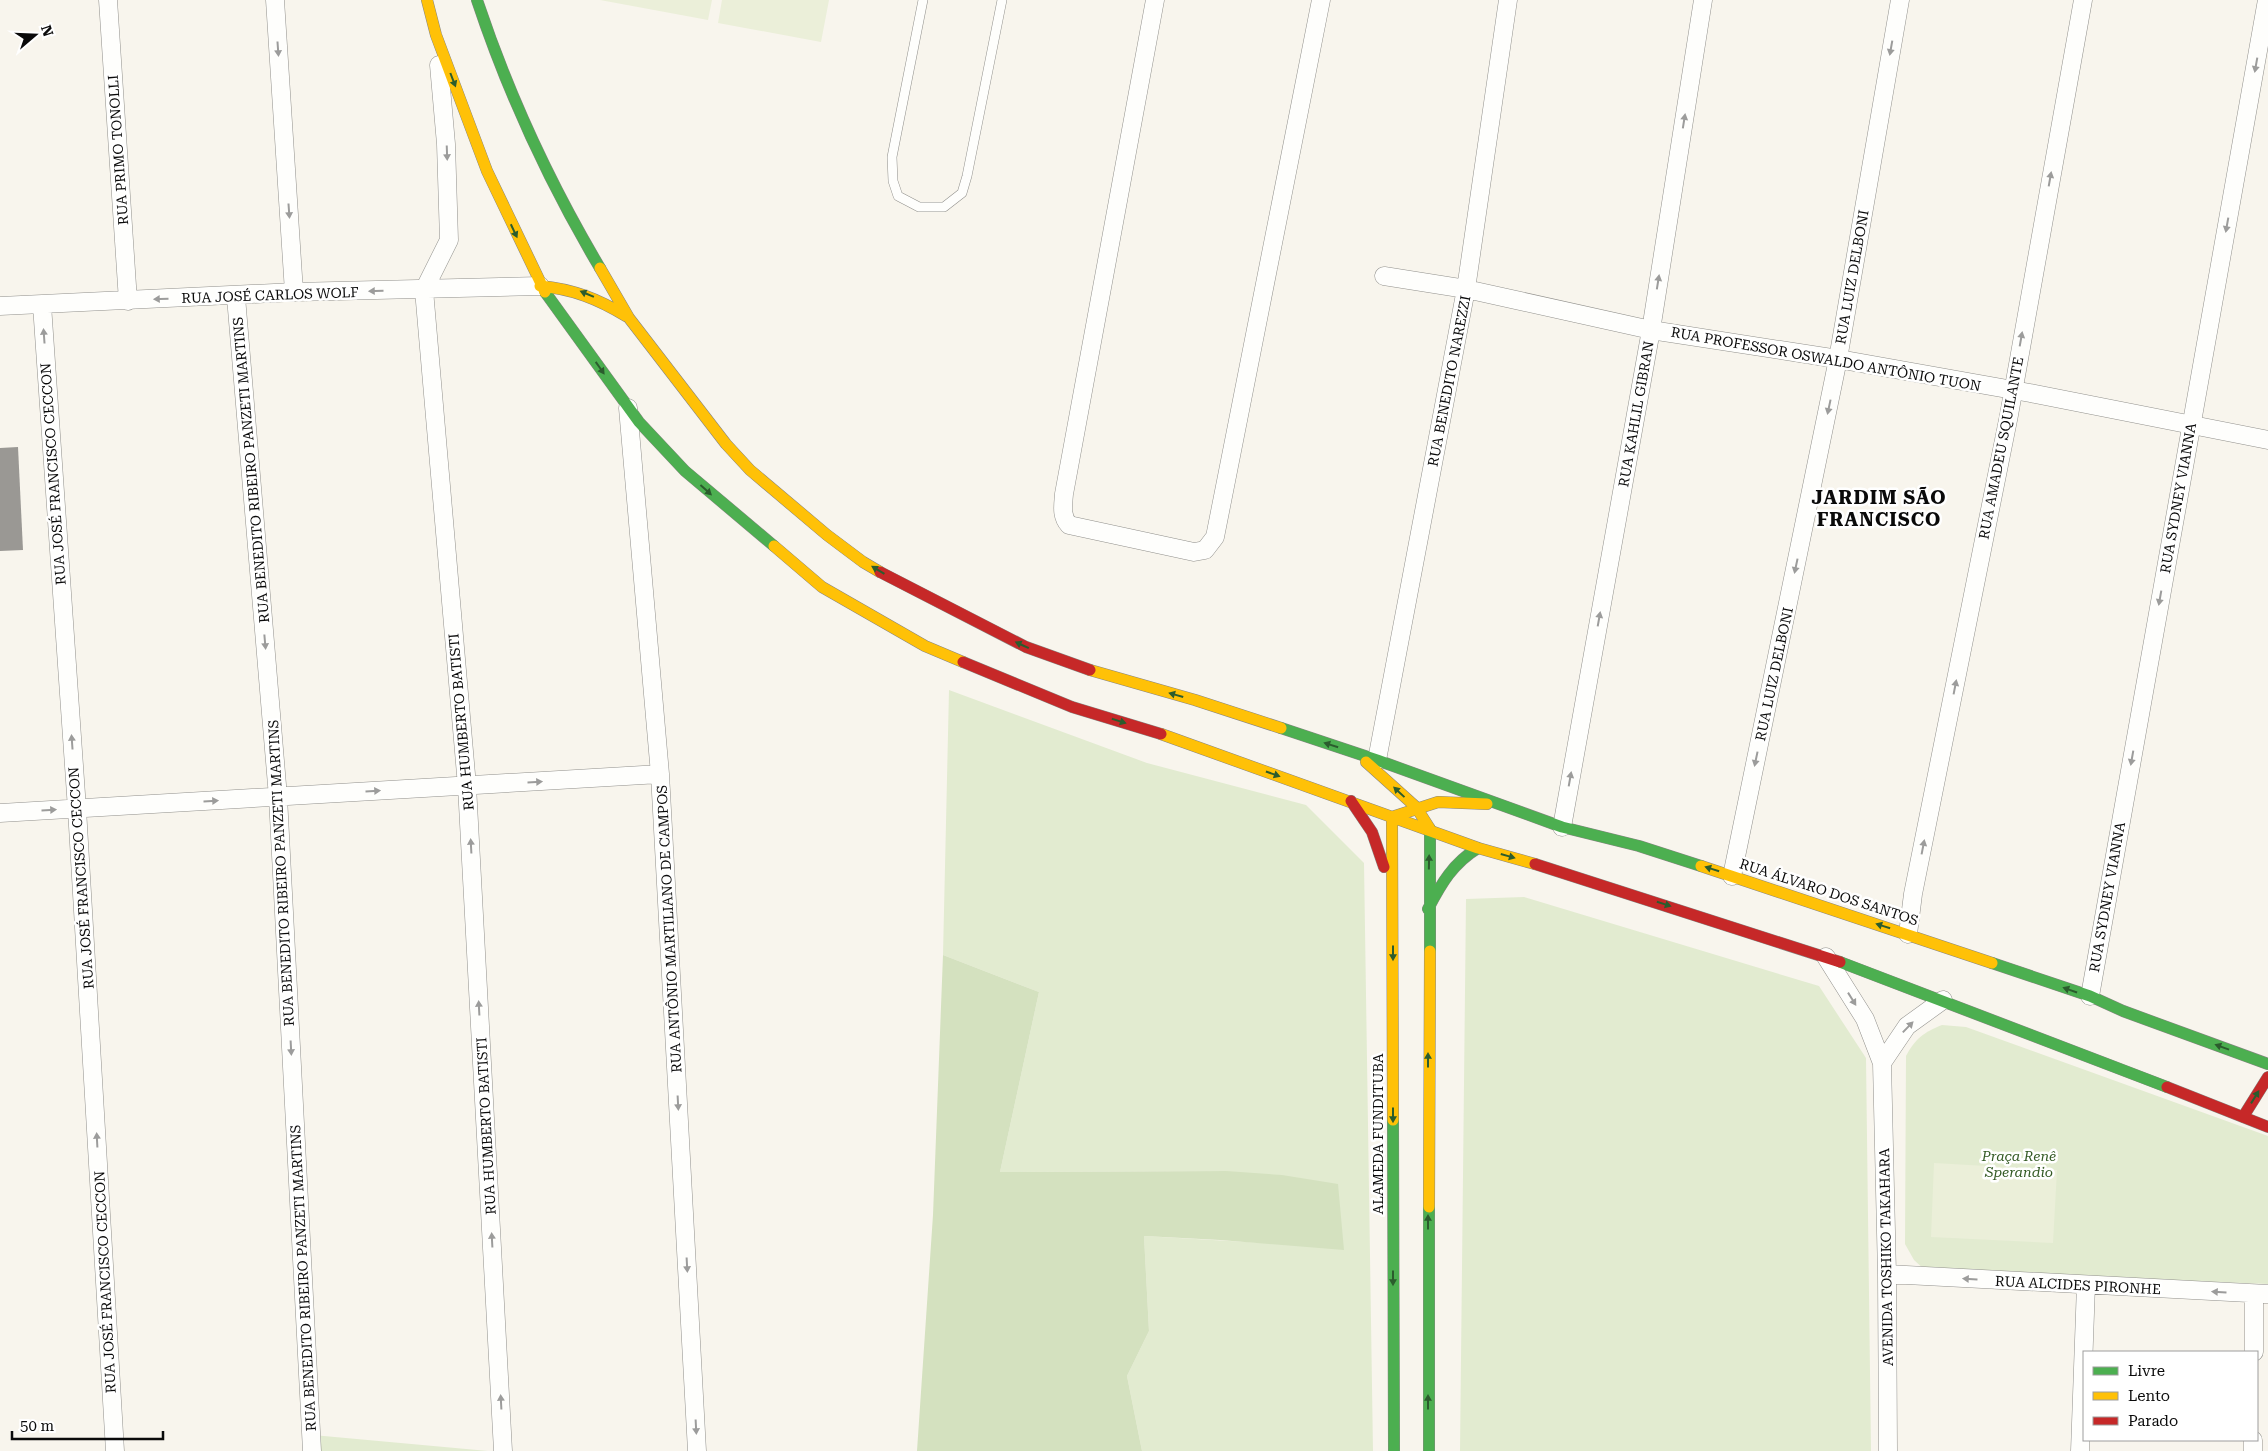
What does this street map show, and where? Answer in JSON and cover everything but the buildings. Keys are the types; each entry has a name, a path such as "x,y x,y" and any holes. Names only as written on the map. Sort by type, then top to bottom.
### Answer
{"main road":[{"path":"427,0 436,35 487,171 540,286 628,408 684,471 822,587 925,646 1073,703 1430,829 1478,848 1563,872 1826,957 1944,1000 2268,1127"},
{"path":"477,0 516,101 564,207 629,318"},
{"path":"540,286 581,291 601,300 629,318"},
{"name":"RUA ÁLVARO DOS SANTOS","path":"629,318 726,444 750,470 827,535 863,562 896,581 1026,647 1081,672 1196,700 1377,760 1562,827 1639,846 1908,934 2090,996 2122,1011 2268,1064"},
{"path":"1353,752 1416,807 1430,829 1428,909 1428,1451"},
{"path":"1351,801 1368,822 1381,851 1393,928"},
{"path":"1392,817 1416,807 1438,802 1498,804"},
{"name":"ALAMEDA FUNDITUBA","path":"1392,817 1394,1451"},
{"path":"1428,909 1444,876 1467,854 1478,848"},
{"path":"2242,1117 2268,1077"}],"street":[{"name":"RUA PRIMO TONOLLI","path":"108,0 128,301"},
{"path":"275,0 294,292"},
{"path":"1155,0 1064,494 1063,510 1065,520 1069,525 1194,552 1206,550 1215,537 1321,0"},
{"name":"RUA BENEDITO NAREZZI","path":"1377,760 1466,289 1508,0"},
{"name":"RUA KAHLIL GIBRAN","path":"1562,827 1651,330 1703,0"},
{"name":"RUA LUIZ DELBONI","path":"1732,876 1838,359 1900,0"},
{"name":"RUA AMADEU SQUILANTE","path":"1908,934 1913,894 2013,390 2083,0"},
{"name":"RUA SYDNEY VIANNA","path":"2090,996 2267,0"},
{"path":"424,290 449,240 446,144 436,35"},
{"name":"RUA PROFESSOR OSWALDO ANTÔNIO TUON","path":"1384,276 1466,289 1651,330 1838,359 2013,390 2268,440"},
{"name":"RUA JOSÉ CARLOS WOLF","path":"0,306 236,297 294,292 540,286"},
{"name":"RUA HUMBERTO BATISTI","path":"424,290 467,786 503,1451"},
{"name":"RUA BENEDITO RIBEIRO PANZETI MARTINS","path":"236,297 278,797 312,1451"},
{"name":"RUA JOSÉ FRANCISCO CECCON","path":"42,304 77,809 115,1451"},
{"name":"RUA ANTÔNIO MARTILIANO DE CAMPOS","path":"628,408 660,774 697,1451"},
{"path":"0,813 660,774"},
{"name":"AVENIDA TOSHIKO TAKAHARA","path":"1826,957 1865,1019 1882,1063 1887,1274 1888,1451"},
{"path":"1882,1063 1907,1026 1944,1000"},
{"name":"RUA ALCIDES PIRONHE","path":"1887,1274 2261,1294"},
{"path":"2084,1351 2086,1285"},
{"path":"2254,1351 2261,1294"},
{"path":"2080,1451 2083,1368"}],"lane":[{"path":"923,0 892,157 893,181 898,196 919,207 944,207 962,193 1002,0"}],"green space":[{"path":"600,0 712,0 708,20"},
{"path":"722,0 829,0 821,42 718,23"},
{"path":"949,690 1147,763 1306,805 1364,863 1373,1451 1142,1451 1127,1376 1149,1331 1144,1236 1264,1243 1226,1171 1000,1172 1039,992 943,955"},
{"path":"1524,897 1819,986 1866,1058 1871,1451 1460,1451 1466,899"},
{"path":"943,955 1039,992 1000,1172 1226,1171 1282,1175 1338,1184 1344,1250 1144,1236 1149,1331 1127,1376 1142,1451 917,1451 933,1215"},
{"name":"Praça Renê Sperandio","path":"1942,1025 1966,1027 2268,1136 2268,1284 1926,1271 1914,1260 1905,1244 1906,1056 1921,1037 1930,1030"},
{"path":"1934,1163 2057,1170 2053,1243 1931,1237"},
{"path":"313,1435 488,1451 314,1451"}],"traffic: fast":[{"path":"477,0 502,69 531,137 564,204 600,268"},
{"path":"545,292 639,422 685,471 774,546"},
{"path":"1281,728 1377,760 1562,827 1639,846 1701,866"},
{"path":"1430,829 1430,951"},
{"path":"1428,909 1448,875 1461,860 1478,848"},
{"path":"1840,962 2167,1087"},
{"path":"1992,963 2090,996 2123,1011 2268,1064"},
{"path":"1393,1120 1394,1451"},
{"path":"1429,1207 1429,1451"}],"traffic: slow":[{"path":"427,0 436,35 487,171 545,292"},
{"path":"600,268 629,318 726,444 750,470 827,535 863,562 880,572"},
{"path":"540,286 585,296 626,316"},
{"path":"774,546 822,587 925,646 963,662"},
{"path":"1090,670 1195,700 1281,728"},
{"path":"1161,734 1478,848 1535,864"},
{"path":"1366,762 1416,807 1430,829"},
{"path":"1393,1120 1392,817 1438,802 1487,804"},
{"path":"1701,866 1992,963"},
{"path":"1429,1207 1430,951"}],"traffic: jam":[{"path":"880,572 1026,647 1090,670"},
{"path":"963,662 1072,707 1161,734"},
{"path":"1351,801 1372,832 1384,867"},
{"path":"1535,864 1840,962"},
{"path":"2243,1117 2268,1077"},
{"path":"2167,1087 2268,1127"}],"district":[{"name":"JARDIM SÃO FRANCISCO","path":"1879,508"}]}
